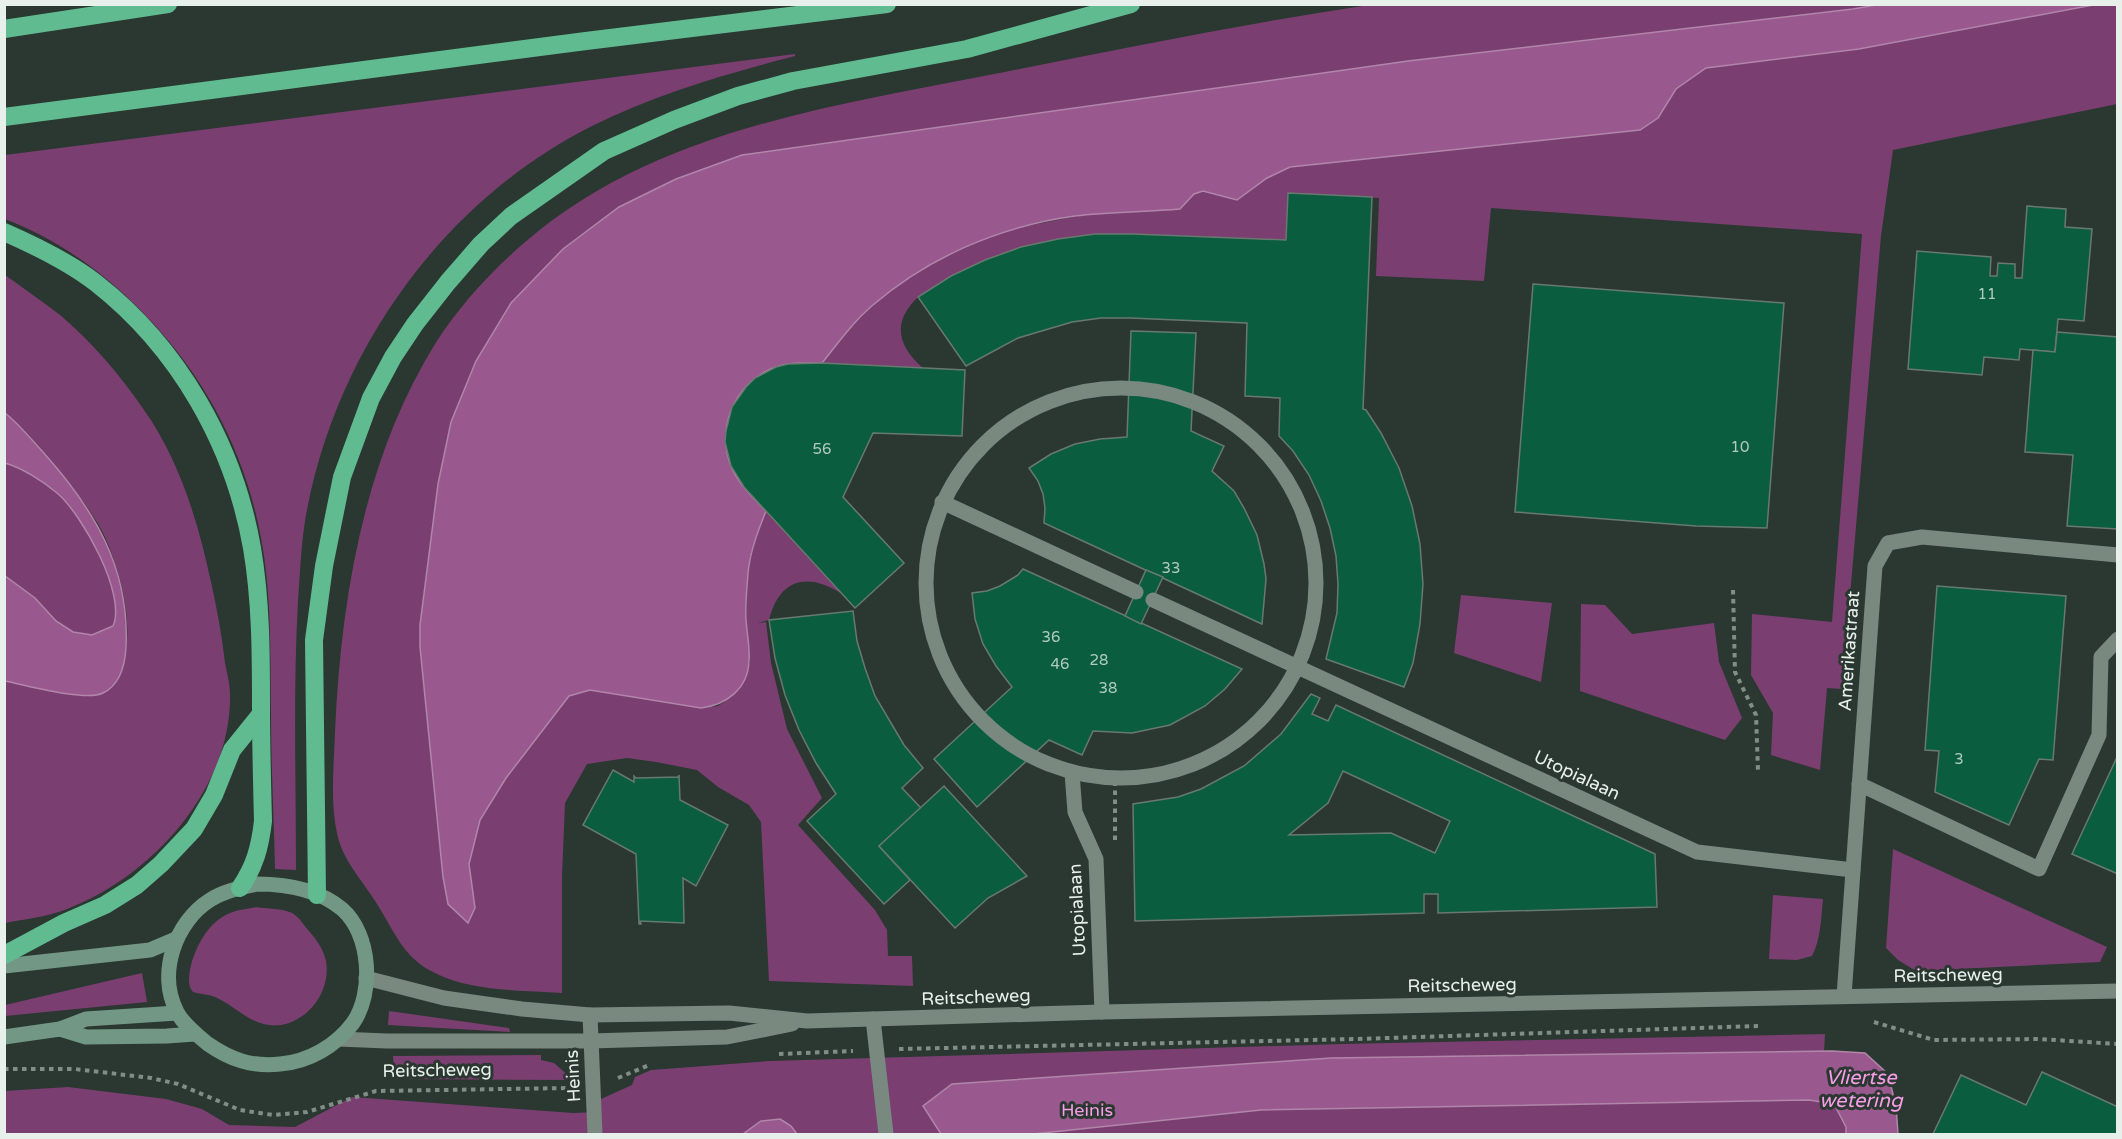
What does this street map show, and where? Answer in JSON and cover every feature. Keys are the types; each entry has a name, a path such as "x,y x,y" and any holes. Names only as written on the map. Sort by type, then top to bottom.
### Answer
{"highway":[{"path":"4,29 168,4"},
{"path":"4,117 597,39 886,4"},
{"path":"317,895 314,640 324,566 342,477 371,398 393,357 422,315 481,244 511,216 604,151 674,120 738,96 793,81 967,49 1131,4"},
{"path":"4,232 48,253 96,283 136,321 173,361 206,413 228,463 243,507 252,549 261,624 263,821 252,871 240,888"},
{"path":"4,955 64,923 105,905 137,885 160,864 194,829 214,795 232,750 261,714"}],"main road":[{"path":"257,884 286,885 317,895 343,910 362,939 366,956 366,978 361,1005 354,1022 338,1039 319,1053 281,1064 255,1065 238,1061 220,1052 195,1034 177,1014 170,991 169,973 176,939 195,911 224,892 257,884"},
{"path":"4,966 150,950 176,939"},
{"path":"4,1037 60,1029 86,1019 177,1014"},
{"path":"60,1029 86,1037 195,1034"}],"street":[{"path":"1129,387 1191,399 1238,425 1276,463 1303,509 1316,562 1314,616 1297,667 1266,714 1223,750 1171,772 1115,779 1072,773 1029,757 978,718 945,670 927,615 926,558 942,502 974,453 1000,430 1018,416 1071,393 1129,387"},
{"path":"942,502 1136,592"},
{"name":"Amerikastraat","path":"1844,996 1875,566 1888,543 1922,537 2118,555"},
{"name":"Utopialaan","path":"1152,600 1697,852 1853,870"},
{"path":"1859,784 2039,869 2099,735 2101,657 2118,639"},
{"name":"Utopialaan","path":"1072,773 1075,812 1096,859 1101,1012"},
{"name":"Reitscheweg","path":"366,978 444,998 522,1009 590,1015 729,1012 807,1021 1101,1012 2118,991"},
{"name":"Heinis","path":"590,1015 595,1134"},
{"path":"873,1019 886,1134"},
{"name":"Reitscheweg","path":"338,1039 590,1041 727,1037 807,1021"}],"path":[{"path":"1733,590 1735,672 1755,715 1758,771"},
{"path":"1872,1022 1934,1040 2038,1039 2118,1044"},
{"path":"774,1054 1760,1026"},
{"name":"Reitscheweg","path":"4,1070 75,1069 151,1078 178,1084 240,1110 273,1115 307,1112 376,1091 593,1087 654,1064"}],"shaded area":[{"path":"1369,5 1876,5 1408,61 742,155 676,179 619,207 563,249 511,303 451,422 438,484 420,625 475,908 469,864 480,820 506,778 569,696 590,690 701,708 718,706 727,700 750,663 746,617 748,570 757,534 766,511 844,595 819,583 808,581 798,583 788,587 780,595 769,620 757,623 766,622 771,663 787,729 822,798 798,825 875,910 887,930 888,956 912,956 913,986 769,981 761,822 749,805 718,787 697,770 627,758 587,764 565,803 562,876 562,993 497,989 465,984 424,967 407,952 348,861 337,833 333,769 343,631 361,531 390,434 435,344 481,284 538,231 579,202 626,175 675,153 726,135 777,120 883,96 1274,20"},
{"path":"2093,5 2117,5 2117,104 1893,150 1881,236 1842,689 1827,688 1820,770 1771,755 1773,713 1751,675 1752,614 1832,622 1862,234 1491,208 1484,281 1376,276 1379,198 1288,193 1286,240 1095,234 1021,247 918,297 910,306 901,324 901,333 908,351 923,368 822,363 864,314 903,282 959,250 1017,228 1203,191 1237,200 1267,178 1290,167 1640,130 1658,118 1676,89 1705,68 1859,49"},
{"path":"795,54 795,56 717,78 641,104 592,126 537,158 487,196 442,241 402,290 368,343 340,400 319,459 305,521 298,601 296,668 296,870 275,869 267,582 261,538 245,477 221,420 206,393 189,367 149,319 117,288 83,261 45,237 5,219 5,155"},
{"path":"5,275 60,315 94,348 135,397 168,450 194,515 206,559 230,694 227,729 217,763 201,795 181,825 156,852 128,875 98,894 67,909 5,923 5,681 102,694 119,679 125,655 127,620 117,569 98,524 45,453 5,413"},
{"path":"4,463 45,484 66,502 76,516 98,551 113,588 117,617 113,626 92,635 73,632 56,621 35,598 5,576"},
{"path":"1461,595 1552,603 1541,682 1454,653"},
{"path":"1581,604 1605,605 1632,634 1714,623 1719,662 1742,718 1725,740 1580,691"},
{"path":"1893,849 2107,947 2100,962 1916,971 1898,960 1886,948"},
{"path":"1773,895 1823,899 1819,936 1812,956 1797,960 1769,959"},
{"path":"256,907 292,913 316,940 326,961 325,983 316,1002 301,1017 281,1025 254,1021 223,1001 210,995 193,992 190,987 191,965 201,941 211,926 225,915"},
{"path":"142,973 147,1002 5,1016 5,1005"},
{"path":"389,1011 509,1028 510,1032 388,1025"},
{"path":"1825,1034 1824,1051 1331,1058 953,1084 939,1093 1130,1124 1261,1110 1809,1100 1834,1104 1846,1127 1846,1134 5,1134 4,1091 68,1087 166,1099 202,1109 229,1125 295,1127 352,1097 573,1113 601,1112 601,1099 632,1085 635,1077 651,1070 770,1061 1342,1044"},
{"path":"541,1055 541,1060 554,1063 570,1077 570,1080 395,1079 393,1056"}],"water":[{"path":"1876,5 2093,5 1859,49 1706,68 1676,89 1658,118 1640,130 1290,167 1267,178 1237,200 1203,191 1194,194 1180,209 1075,216 1021,227 968,246 918,272 866,311 822,363 787,364 761,374 748,385 730,412 726,444 729,460 742,485 766,511 749,565 746,620 749,661 745,680 740,687 727,699 701,708 590,690 569,696 506,778 480,820 469,864 475,908 468,923 448,904 443,877 420,647 420,625 438,484 451,422 476,361 511,303 563,249 619,207 676,179 742,155 1408,61"},
{"path":"5,413 43,452 78,495 105,541 115,566 126,618 126,647 123,667 117,680 103,693 70,694 5,681 5,576 35,598 56,621 73,632 92,635 113,626 116,612 114,595 100,556 67,503 39,480 5,463"},
{"name":"Vliertse wetering","path":"1832,1051 1865,1053 1888,1074 1896,1106 1898,1134 1846,1134 1846,1127 1834,1104 1809,1100 1261,1110 1033,1134 941,1134 923,1106 952,1084 1331,1058"},
{"path":"780,1119 791,1126 797,1134 743,1134 761,1121"}],"building":[{"path":"1288,193 1372,197 1363,409 1381,433 1399,468 1412,506 1420,544 1423,584 1420,624 1413,663 1404,687 1326,659 1337,613 1338,584 1336,556 1330,528 1309,475 1293,451 1279,436 1280,398 1245,396 1247,323 1130,318 1101,318 1072,322 1018,338 966,366 918,297 951,276 985,260 1021,247 1058,239 1095,234 1133,234 1286,240"},
{"path":"2027,206 2066,209 2065,227 2092,229 2084,321 2058,319 2055,352 2020,349 2019,360 1984,357 1982,375 1908,369 1917,251 1991,257 1990,276 1997,276 1998,263 2015,264 2015,278 2022,278"},
{"path":"1533,284 1784,303 1767,528 1696,526 1515,512"},
{"path":"1131,331 1196,333 1191,431 1224,446 1212,471 1234,491 1257,535 1266,579 1262,624 1044,523 1043,494 1029,468 1051,454 1075,444 1127,437"},
{"path":"2057,332 2118,337 2118,529 2067,526 2073,455 2025,452 2033,350 2055,352"},
{"path":"822,363 965,370 962,436 873,433 843,497 904,563 855,608 744,487 731,466 725,442 732,407 755,378 776,367 788,364"},
{"path":"1023,569 1242,669 1225,689 1205,706 1170,725 1132,733 1093,731 1082,755 1049,740 977,807 934,759 1012,687 983,644 975,619 972,593 1000,586 1018,575"},
{"path":"1146,570 1163,577 1141,624 1125,616"},
{"path":"1937,586 2066,596 2053,760 2039,759 2009,825 1935,792 1939,751 1925,750"},
{"path":"853,611 857,641 875,696 904,745 923,768 902,788 921,808 879,846 910,880 884,904 807,821 836,794 799,730 785,695 775,658 769,620"},
{"path":"1311,694 1320,698 1312,714 1328,721 1336,705 1655,854 1657,907 1438,913 1438,894 1424,894 1424,913 1135,921 1133,804 1178,797 1201,789 1244,766 1281,734","holes":["1343,771 1450,821 1435,853 1391,833 1289,835 1328,803"]},
{"path":"2118,755 2118,874 2072,854"},
{"path":"613,770 634,782 634,776 636,778 678,777 679,775 680,800 728,825 696,886 683,878 684,923 640,921 641,924 639,924 636,854 583,825"},
{"path":"944,786 1027,876 988,898 955,928 879,846"},
{"path":"2042,1072 2118,1107 2118,1134 1933,1134 1961,1075 2026,1105"}]}
